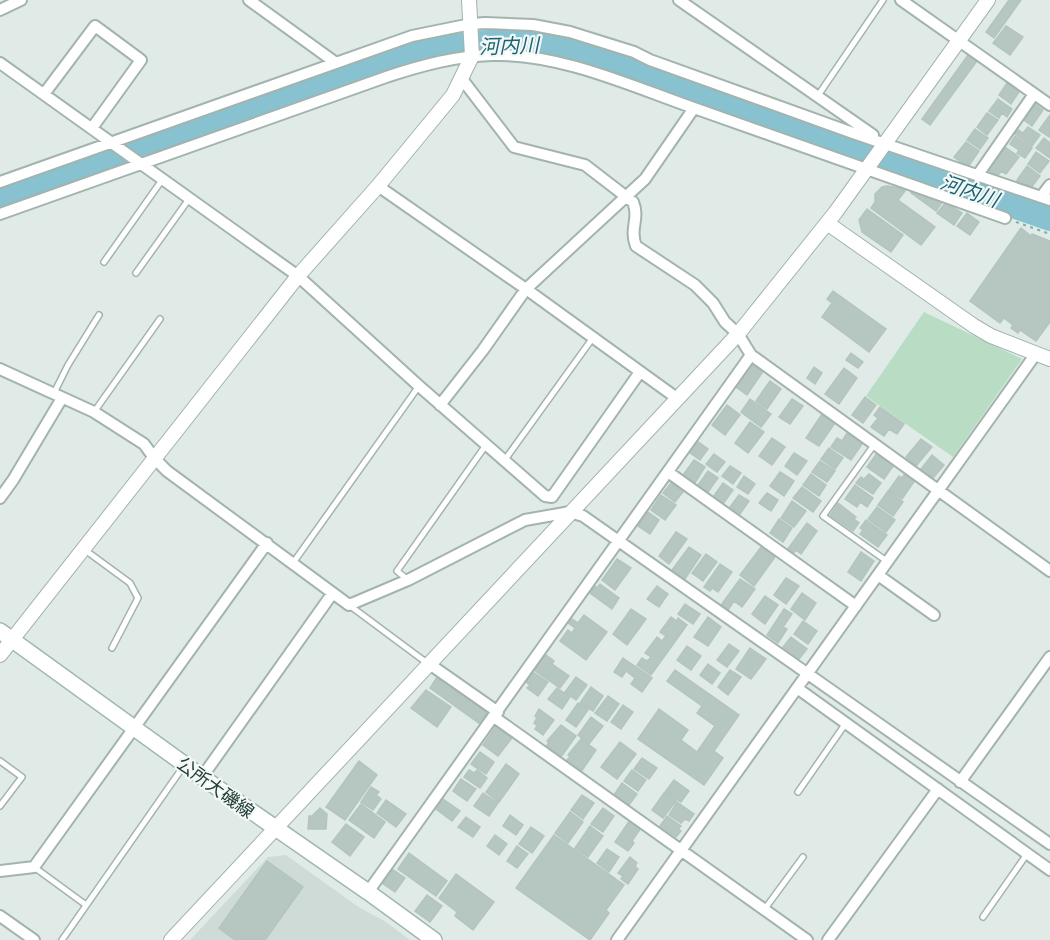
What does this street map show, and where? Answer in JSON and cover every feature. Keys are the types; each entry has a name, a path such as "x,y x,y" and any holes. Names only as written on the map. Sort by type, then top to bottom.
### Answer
{"main road":[{"name":"公所大磯線","path":"7,635 202,777 434,940"}],"street":[{"path":"0,10 21,0"},
{"path":"249,0 336,63"},
{"path":"0,655 7,635 84,549 298,276 378,186 453,95 462,79 471,54 469,0"},
{"path":"679,0 885,145"},
{"path":"901,0 1050,105"},
{"path":"171,940 738,334 827,223 988,0"},
{"path":"0,182 412,36 471,27 533,25 588,37 885,145 1046,199 1050,185"},
{"path":"44,94 95,26 141,60 92,128"},
{"path":"0,214 389,76 471,54 549,60 694,108 1005,218"},
{"path":"0,63 298,276 440,405 545,496 552,496 640,372"},
{"path":"462,79 514,147 585,165 633,202 637,211 632,236 636,246 694,285 713,303 725,322 738,334 751,355 939,489 1050,572"},
{"path":"977,176 1034,94"},
{"path":"440,405 526,289 645,179 694,108"},
{"path":"378,186 678,399"},
{"path":"827,223 957,316 991,336 1050,359"},
{"path":"368,892 751,355"},
{"path":"617,940 1035,355"},
{"path":"0,369 94,412 144,444 167,471 349,605 408,579 525,520 570,512 583,516 1050,844"},
{"path":"0,498 13,480 58,396"},
{"path":"668,471 856,606"},
{"path":"0,871 34,867 267,543"},
{"path":"878,575 934,615"},
{"path":"202,777 332,594"},
{"path":"960,782 1050,657"},
{"path":"428,663 807,940"},
{"path":"797,688 1050,870"},
{"path":"828,940 938,789"},
{"path":"0,916 34,940"}],"lane":[{"path":"817,97 884,0"},
{"path":"104,262 162,180"},
{"path":"136,273 189,199"},
{"path":"58,396 68,365 99,315"},
{"path":"94,412 159,319"},
{"path":"504,461 592,339"},
{"path":"292,564 419,386"},
{"path":"875,444 823,516 888,562"},
{"path":"408,579 397,571 486,445"},
{"path":"84,549 130,583 138,598 112,648"},
{"path":"349,605 428,663"},
{"path":"798,792 846,723"},
{"path":"0,761 22,777 0,806"},
{"path":"62,940 184,764"},
{"path":"983,917 1028,854"},
{"path":"764,910 803,857"},
{"path":"34,867 86,905"}],"path":[{"path":"1005,218 1050,234"}],"shaded area":[{"path":"286,855 357,906 386,922 410,940 190,940 268,857"}],"green space":[{"path":"924,312 1022,359 953,457 866,396"}],"building":[{"path":"1009,0 1021,0 994,38 986,32"},
{"path":"1006,26 1023,37 1010,55 993,43"},
{"path":"968,55 977,61 930,125 922,119"},
{"path":"1007,83 1019,92 1011,104 999,95"},
{"path":"998,99 1012,109 1007,117 1002,113 999,118 989,111"},
{"path":"1035,104 1043,110 1032,126 1024,120"},
{"path":"987,113 998,120 987,135 977,127"},
{"path":"1050,115 1050,135 1049,137 1039,130"},
{"path":"1028,127 1040,135 1032,146 1014,133 1017,129 1023,133"},
{"path":"975,129 988,138 980,149 967,140"},
{"path":"1015,136 1032,148 1025,158 1017,153 1019,150 1010,144"},
{"path":"1044,138 1050,143 1050,158 1036,148"},
{"path":"966,142 979,151 968,167 954,157"},
{"path":"1005,147 1019,157 1006,174 1001,171 997,177 988,170"},
{"path":"1036,152 1049,161 1040,173 1028,164"},
{"path":"1027,166 1040,176 1031,188 1015,183"},
{"path":"887,186 905,191 898,200 935,227 921,245 871,208 875,202 875,194 882,187"},
{"path":"913,191 943,201 936,211 911,193"},
{"path":"946,202 962,213 954,225 937,213"},
{"path":"867,209 903,235 891,252 862,232 859,220"},
{"path":"967,213 979,222 970,235 957,226"},
{"path":"1021,228 1031,236 1032,234 1050,241 1050,322 1036,341 1020,330 1018,333 1011,328 1013,325 1004,318 1000,323 970,301"},
{"path":"833,291 886,329 869,352 822,317 832,303 827,299"},
{"path":"851,353 863,362 858,368 846,360"},
{"path":"753,362 764,370 747,395 736,387"},
{"path":"814,367 822,373 815,384 807,378"},
{"path":"844,368 857,378 839,404 825,394"},
{"path":"770,381 781,389 767,409 756,401"},
{"path":"865,397 876,405 863,423 852,415"},
{"path":"750,399 771,414 761,427 741,412"},
{"path":"792,399 803,406 790,424 779,417"},
{"path":"727,405 740,415 725,435 712,425"},
{"path":"880,407 904,424 897,434 889,429 884,436 871,427 878,418 874,415"},
{"path":"822,414 835,423 819,446 806,438"},
{"path":"750,422 764,432 748,453 735,443"},
{"path":"847,433 862,444 851,460 831,447 837,438 842,441"},
{"path":"772,438 785,447 772,465 759,456"},
{"path":"921,439 932,447 916,466 906,457"},
{"path":"697,441 708,449 700,460 689,452"},
{"path":"829,448 843,458 835,469 821,459"},
{"path":"794,453 807,461 797,475 785,466"},
{"path":"877,453 894,465 884,479 867,467"},
{"path":"714,454 725,462 717,472 706,464"},
{"path":"932,455 944,465 933,478 921,469"},
{"path":"694,460 705,467 695,483 683,475"},
{"path":"820,461 835,471 827,482 812,472"},
{"path":"730,466 741,473 733,484 722,476"},
{"path":"708,471 718,478 708,492 698,485"},
{"path":"780,472 794,481 784,496 770,486"},
{"path":"906,472 916,479 902,499 889,490 899,476 902,478"},
{"path":"811,474 826,485 819,496 803,485"},
{"path":"869,474 881,483 873,494 856,483 861,477 864,479"},
{"path":"744,476 755,484 748,494 737,487"},
{"path":"671,483 683,492 675,502 663,493"},
{"path":"723,483 733,490 723,504 713,497"},
{"path":"855,485 873,498 867,507 860,502 857,507 845,499"},
{"path":"802,487 821,501 813,512 793,498"},
{"path":"888,491 903,502 893,516 878,505"},
{"path":"767,493 778,500 771,511 759,503"},
{"path":"661,495 676,505 665,520 651,510"},
{"path":"739,495 749,501 740,514 730,507"},
{"path":"792,501 806,511 794,527 781,518"},
{"path":"838,503 856,517 854,519 859,523 853,531 830,515"},
{"path":"877,507 895,520 886,532 868,519"},
{"path":"648,512 659,520 650,534 638,526"},
{"path":"779,519 792,528 783,542 770,533"},
{"path":"866,520 887,535 878,547 860,534 863,530 860,528"},
{"path":"807,523 817,531 801,554 796,550 793,554 787,550"},
{"path":"676,532 687,539 669,564 659,556"},
{"path":"689,547 701,555 685,579 672,570"},
{"path":"761,547 775,557 754,586 740,575"},
{"path":"861,552 874,561 861,581 848,572"},
{"path":"706,554 717,562 703,581 692,573"},
{"path":"617,559 631,568 615,590 602,580"},
{"path":"720,564 732,572 718,592 712,588 710,591 704,587"},
{"path":"786,578 799,586 786,604 774,595"},
{"path":"740,579 755,589 742,607 734,601 728,610 721,605"},
{"path":"600,584 619,598 612,609 590,593 595,586 597,588"},
{"path":"657,586 668,594 659,607 647,599"},
{"path":"802,593 816,603 805,620 791,609"},
{"path":"765,596 778,605 765,624 752,614"},
{"path":"685,604 700,614 693,624 678,614"},
{"path":"631,609 646,619 627,645 613,634"},
{"path":"784,609 792,614 783,627 787,629 778,643 767,635"},
{"path":"584,615 607,632 586,660 560,641 568,630 572,633 575,628 568,623 572,619 578,623"},
{"path":"671,617 677,621 678,618 687,625 651,675 637,665 642,658 647,661 651,657 645,653 657,637 662,641 666,636 660,632"},
{"path":"708,617 721,627 708,646 694,637"},
{"path":"803,621 817,631 808,644 794,634"},
{"path":"791,637 807,649 799,659 783,647"},
{"path":"729,644 739,651 727,667 717,660"},
{"path":"687,646 701,656 691,670 677,660"},
{"path":"750,648 766,659 751,679 736,669"},
{"path":"546,655 554,661 552,664 569,676 560,688 534,670"},
{"path":"623,658 652,678 642,692 631,684 635,678 626,671 622,677 614,672"},
{"path":"708,664 720,673 712,684 700,675"},
{"path":"675,670 739,715 714,751 723,758 704,785 638,739 659,709 688,730 681,740 697,752 715,726 697,713 702,706 667,681"},
{"path":"730,670 741,677 728,695 718,687"},
{"path":"533,672 548,682 538,696 527,688 530,685 526,682"},
{"path":"437,677 487,713 480,724 430,688"},
{"path":"576,677 587,685 576,700 565,692"},
{"path":"591,687 603,696 593,711 580,703"},
{"path":"557,688 570,697 562,709 548,699"},
{"path":"426,690 451,707 437,727 411,708"},
{"path":"608,696 619,704 607,721 595,713"},
{"path":"578,703 588,710 576,727 566,720"},
{"path":"623,705 633,712 621,729 611,722"},
{"path":"539,709 554,720 543,735 535,729 537,726 534,723"},
{"path":"591,717 603,726 589,744 578,735"},
{"path":"561,725 576,736 561,757 546,747 549,742 547,741"},
{"path":"496,726 512,738 498,756 483,745"},
{"path":"581,739 596,750 581,772 566,761"},
{"path":"620,742 636,754 617,779 601,767"},
{"path":"480,752 494,762 486,774 471,764"},
{"path":"642,758 657,768 649,779 634,769"},
{"path":"359,761 377,775 345,820 326,807"},
{"path":"506,764 519,774 499,802 486,792"},
{"path":"469,770 474,773 477,770 487,778 480,788 464,777"},
{"path":"632,770 646,780 638,791 624,781"},
{"path":"461,779 476,789 467,801 453,791"},
{"path":"674,780 689,791 681,802 665,792"},
{"path":"622,783 637,794 629,805 614,795"},
{"path":"371,787 379,792 376,795 381,799 373,810 361,802"},
{"path":"483,793 498,803 489,816 474,806"},
{"path":"664,793 676,801 663,818 652,810"},
{"path":"582,795 594,803 583,819 571,810"},
{"path":"443,799 460,811 452,821 436,809"},
{"path":"386,800 406,814 396,827 377,813"},
{"path":"677,802 694,814 689,821 685,819 681,823 669,815"},
{"path":"361,804 385,822 374,838 349,820"},
{"path":"320,808 327,814 326,829 308,829 309,816"},
{"path":"603,808 614,816 603,832 591,824"},
{"path":"570,812 583,822 568,843 555,833"},
{"path":"510,815 523,825 516,835 503,826"},
{"path":"667,816 681,826 678,829 681,831 676,837 660,826"},
{"path":"466,817 480,827 473,837 458,827"},
{"path":"630,820 641,828 628,851 615,842"},
{"path":"346,824 364,837 350,856 332,842"},
{"path":"590,826 603,836 588,857 575,848"},
{"path":"531,827 544,836 532,853 519,844"},
{"path":"495,835 507,844 499,855 487,846"},
{"path":"554,835 624,885 606,910 609,913 590,940 516,888"},
{"path":"517,846 528,854 517,868 507,861"},
{"path":"607,849 619,857 609,872 597,863"},
{"path":"409,853 447,881 436,896 398,869"},
{"path":"630,857 637,863 635,866 638,869 628,884 621,879 623,876 618,873"},
{"path":"267,861 303,887 265,940 235,940 219,928"},
{"path":"392,869 405,878 395,892 382,883"},
{"path":"456,874 494,902 473,930 455,916 457,912 439,898"},
{"path":"427,895 442,906 430,922 415,911"}],"waterway":[{"name":"河内川","path":"0,201 415,53 482,42 516,41 566,48 1050,219"}]}
